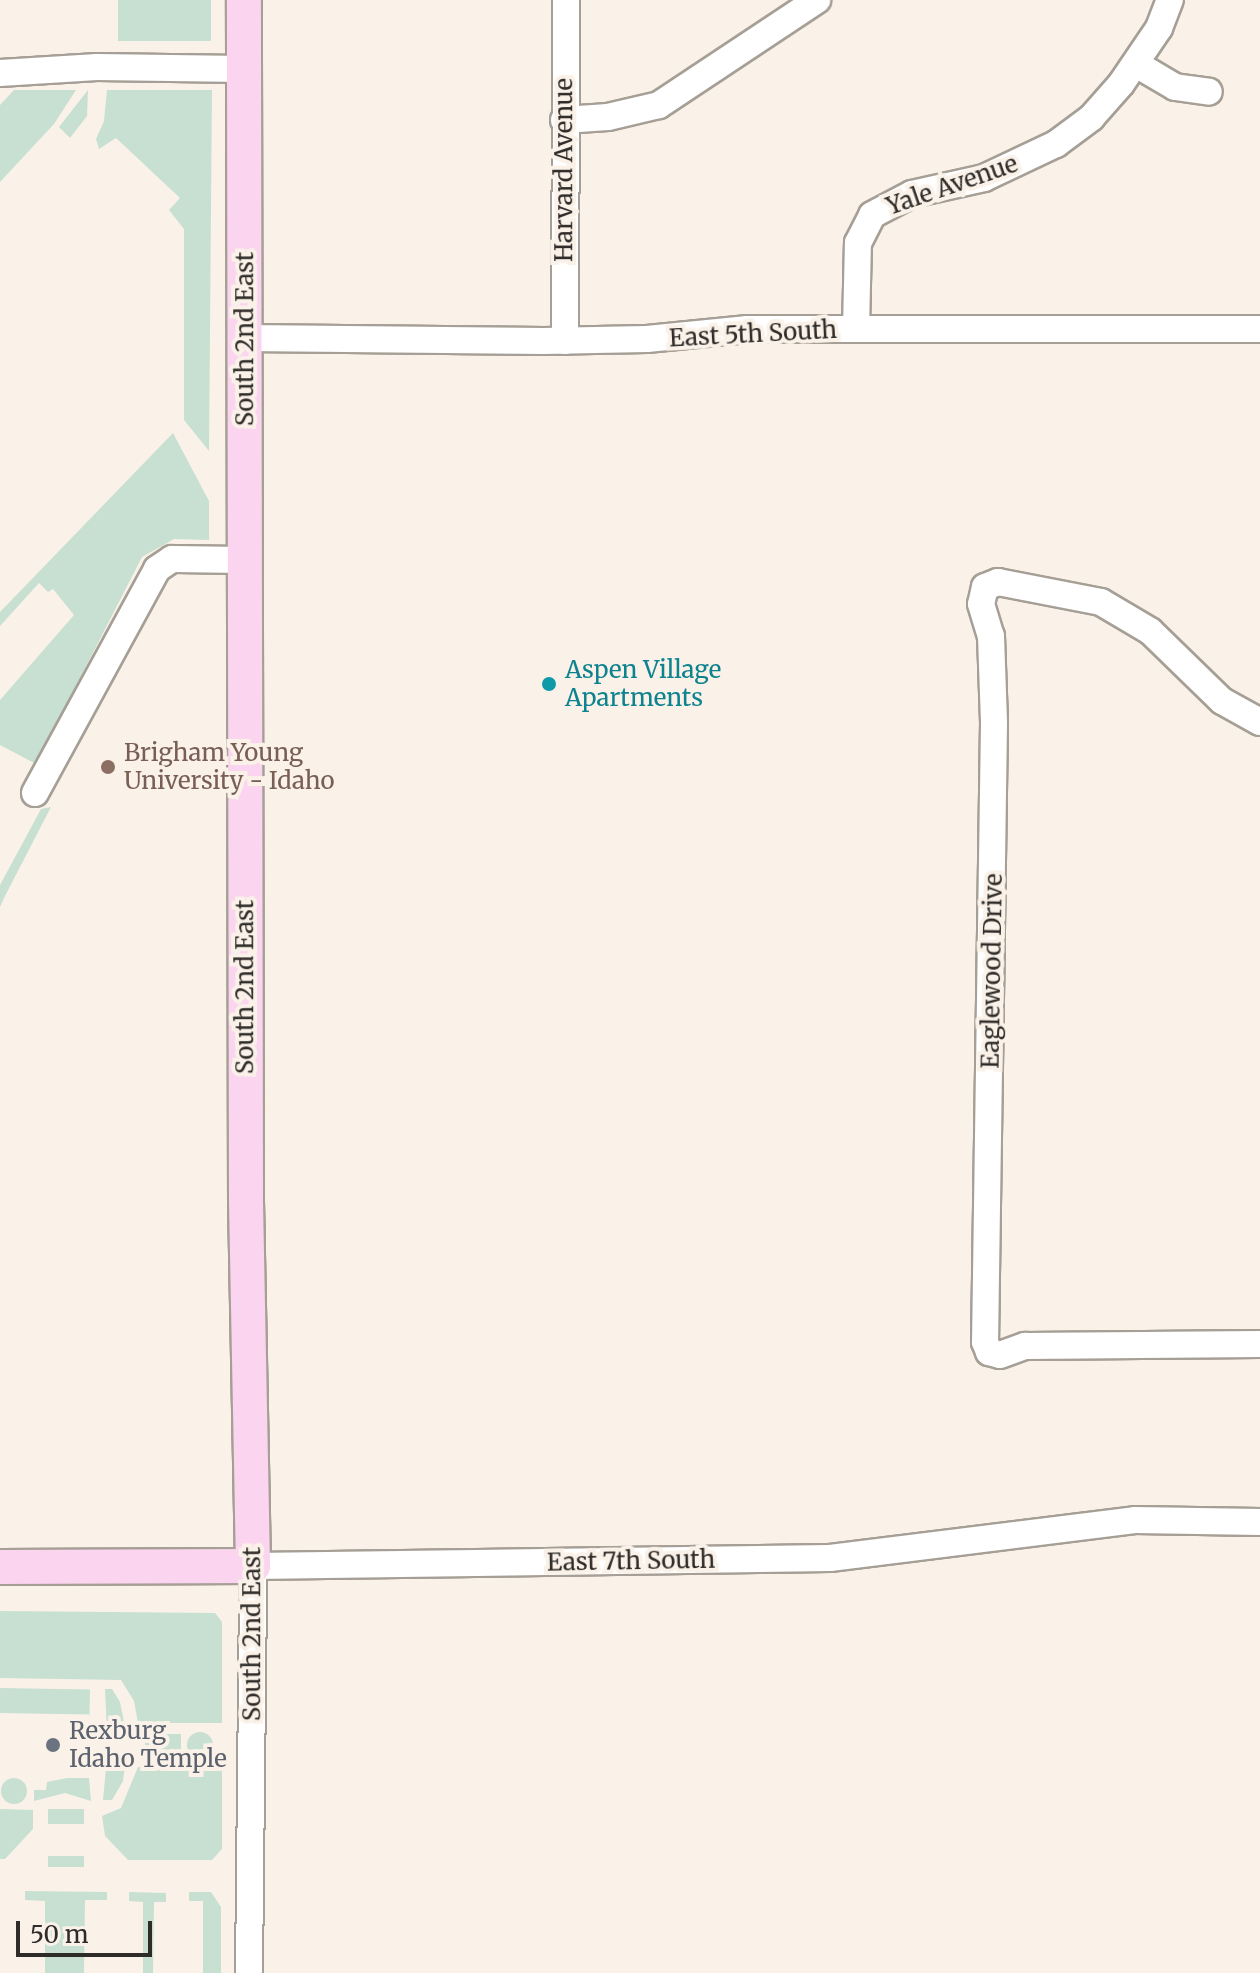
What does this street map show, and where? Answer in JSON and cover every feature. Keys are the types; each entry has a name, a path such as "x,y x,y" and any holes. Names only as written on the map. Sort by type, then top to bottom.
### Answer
{"main road":[{"name":"South 2nd East","path":"244,0 244,560 253,1566"},
{"name":"East 7th South","path":"0,1567 253,1566"}],"street":[{"name":"Harvard Avenue","path":"565,341 566,0"},
{"path":"564,120 608,117 659,105 817,0"},
{"name":"Yale Avenue","path":"856,329 858,243 872,215 912,194 984,178 1056,144 1091,118 1136,64 1170,0"},
{"path":"1136,64 1175,87 1209,92"},
{"path":"0,73 97,67 244,69"},
{"name":"East 5th South","path":"246,338 565,341 747,329 1260,329"},
{"path":"35,793 157,569 172,559 244,560"},
{"name":"Eaglewood Drive","path":"1260,722 1222,701 1150,631 1101,602 998,582 986,586 981,604 991,636 994,723 985,1342 995,1354 1025,1346 1260,1344"},
{"name":"East 7th South","path":"253,1566 830,1558 1135,1520 1260,1522"},
{"name":"South 2nd East","path":"249,1973 253,1566"}],"green space":[{"path":"118,0 211,0 211,41 118,41"},
{"path":"14,90 76,90 54,124 0,182 0,105"},
{"path":"88,90 87,116 70,138 59,127"},
{"path":"107,90 212,90 209,451 184,420 184,229 169,210 180,198 116,138 99,149 96,139 104,121"},
{"path":"173,433 209,501 209,540 174,539 142,557 36,764 0,745 0,700 74,615 53,589 48,592 39,583 0,626 0,612"},
{"path":"51,807 0,907 0,885 41,809"},
{"path":"0,1611 215,1613 222,1622 222,1723 138,1723 134,1701 121,1680 0,1678"},
{"path":"0,1688 90,1690 90,1715 0,1713"},
{"path":"105,1689 112,1689 120,1702 126,1732 107,1732"},
{"path":"200,1732 209,1736 213,1745 209,1754 200,1758 191,1754 187,1745 191,1736"},
{"path":"145,1734 181,1734 181,1756 145,1756"},
{"path":"107,1758 126,1758 123,1781 112,1800 103,1800"},
{"path":"138,1767 222,1767 222,1849 212,1860 128,1860 105,1836 102,1816 121,1808"},
{"path":"14,1778 23,1782 27,1791 23,1800 14,1804 5,1800 1,1791 5,1782"},
{"path":"89,1778 91,1801 65,1793 34,1801 34,1790 46,1790 47,1782"},
{"path":"0,1809 33,1810 33,1829 5,1859 0,1859"},
{"path":"48,1809 84,1809 84,1824 48,1824"},
{"path":"48,1856 84,1856 84,1867 48,1867"},
{"path":"25,1891 107,1892 107,1900 85,1900 84,1973 45,1973 45,1901 25,1900"},
{"path":"129,1892 166,1893 166,1902 154,1902 153,1973 143,1973 143,1902 129,1901"},
{"path":"189,1892 211,1892 221,1907 221,1973 203,1973 203,1901 189,1901"}],"place":[{"name":"Aspen Village Apartments","path":"549,684"},
{"name":"Brigham Young University - Idaho","path":"108,767"},
{"name":"Rexburg Idaho Temple","path":"53,1745"}]}
